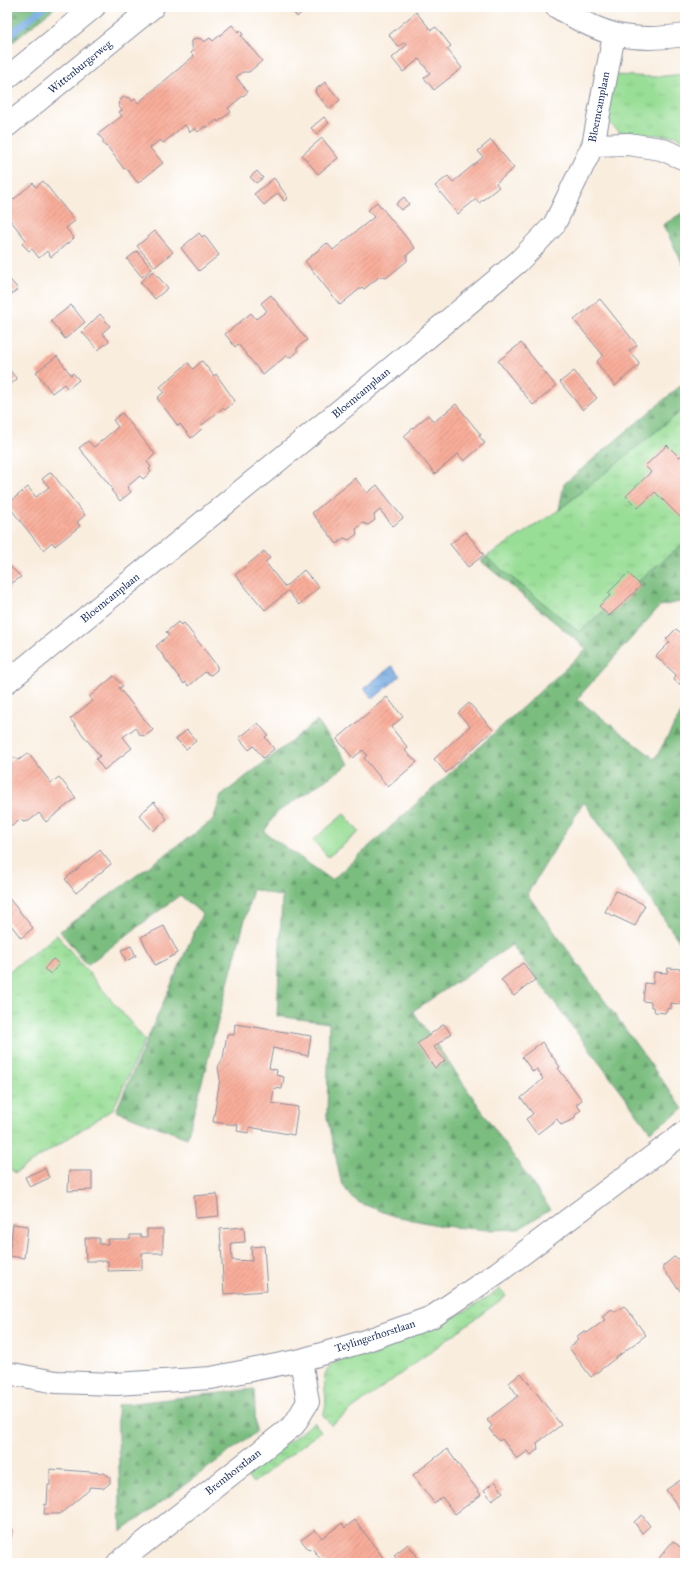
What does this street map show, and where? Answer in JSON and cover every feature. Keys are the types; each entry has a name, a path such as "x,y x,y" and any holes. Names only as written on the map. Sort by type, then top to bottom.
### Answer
{"street":[{"path":"7,78 94,7"},
{"name":"Wittenburgerweg","path":"7,126 153,7"},
{"path":"557,7 582,22 614,35 638,39 685,35"},
{"name":"Bloemcamplaan","path":"7,682 354,399 518,262 554,225 593,144 614,35"},
{"path":"593,144 628,144 661,148 685,160"},
{"name":"Teylingerhorstlaan","path":"7,1373 56,1382 116,1384 211,1378 301,1360 362,1342 432,1317 497,1273 685,1132"},
{"name":"Bremhorstlaan","path":"118,1563 294,1425 308,1402 301,1360"}],"green space":[{"path":"7,7 55,7 7,47"},
{"path":"685,74 685,140 675,136 621,133 609,123 607,109 615,75 654,77"},
{"path":"685,211 685,268 663,225"},
{"path":"685,382 685,408 559,510 564,484"},
{"path":"685,408 685,542 579,632 486,557 559,510"},
{"path":"685,542 685,601 660,606 577,699 655,759 685,706 685,770 679,776 685,788 685,940 681,944 584,802 527,894 683,1109 650,1131 512,945 413,1011 550,1209 519,1229 488,1230 442,1226 394,1216 360,1203 350,1196 341,1181 327,1117 329,1023 277,1016 282,897 253,889 187,1138 116,1111 202,914 180,895 87,965 60,931 213,820 221,796 317,721 349,764 276,813 264,832 332,880 587,649 481,561 486,557 579,632"},
{"path":"344,814 359,832 328,857 313,840"},
{"path":"57,935 145,1040 113,1109 15,1173 7,1166 7,973"},
{"path":"500,1289 506,1296 331,1425 323,1415 326,1400 324,1381 325,1374 333,1363 420,1332 460,1313"},
{"path":"254,1389 256,1432 121,1532 117,1405"},
{"path":"314,1422 321,1431 253,1483 246,1475"}],"water":[{"path":"392,666 400,676 373,699 364,688"}],"building":[{"path":"289,7 308,7 297,17"},
{"path":"416,12 431,30 436,27 451,46 447,49 462,68 434,90 424,78 430,73 419,59 403,72 392,58 407,45 405,42 398,47 389,35"},
{"path":"232,25 238,32 240,30 243,35 241,36 262,61 249,72 243,72 236,77 248,92 228,108 231,112 218,122 217,120 206,128 205,126 198,132 195,128 190,132 185,125 163,143 160,140 150,148 163,163 138,183 126,168 124,169 107,146 106,147 102,142 104,141 98,134 122,116 119,112 122,110 119,107 120,100 124,97 130,98 132,101 135,99 138,103 194,56 191,53 194,50 192,47 192,41 196,38 201,39 204,42 210,38 213,41"},
{"path":"325,82 340,100 330,109 317,95 315,90"},
{"path":"324,117 329,123 317,134 311,128"},
{"path":"322,138 338,158 318,174 302,155"},
{"path":"491,140 514,168 496,183 499,187 479,203 476,199 458,214 435,186 448,176 453,182 483,157 478,151"},
{"path":"257,171 263,178 256,183 250,177"},
{"path":"274,178 288,198 284,201 278,193 264,205 254,194"},
{"path":"43,181 75,221 66,228 74,238 51,257 47,251 39,258 32,249 29,251 22,244 26,240 7,216 7,211 11,208 8,204 33,183 36,187"},
{"path":"404,197 409,204 401,210 396,204"},
{"path":"377,202 415,248 407,255 407,261 386,278 380,276 364,289 362,287 340,305 305,261 327,243 333,250 374,217 368,210"},
{"path":"155,231 173,252 155,267 137,246"},
{"path":"199,233 202,237 204,235 219,255 199,271 181,248"},
{"path":"137,251 152,269 142,277 127,259"},
{"path":"153,271 168,288 155,299 140,282"},
{"path":"7,276 18,289 7,298"},
{"path":"271,295 307,340 297,348 297,352 291,357 286,356 263,375 238,344 235,347 225,334 251,313 256,319 267,311 261,303"},
{"path":"600,299 637,345 629,351 638,361 639,365 615,386 597,363 603,355 574,320"},
{"path":"71,305 85,322 65,339 51,321"},
{"path":"100,314 110,326 102,333 109,341 98,350 82,332"},
{"path":"521,343 556,386 533,405 498,361"},
{"path":"57,356 71,375 73,373 79,380 68,389 64,384 52,393 36,372"},
{"path":"202,361 214,376 216,374 235,401 225,410 223,408 201,426 203,428 191,438 180,424 178,426 157,398 164,392 160,387 188,363 193,369"},
{"path":"7,367 17,379 7,387"},
{"path":"574,371 597,398 583,410 560,382"},
{"path":"456,404 481,435 479,436 485,443 464,461 458,454 435,474 404,436 428,415 434,422"},
{"path":"122,413 155,454 147,462 151,467 149,469 151,472 143,479 140,476 127,487 131,492 120,501 111,490 113,489 79,448 88,441 94,447 118,427 113,420"},
{"path":"667,445 679,457 685,453 685,512 680,517 655,492 638,508 626,496 651,472 645,466"},
{"path":"51,472 85,515 77,522 80,526 55,546 52,542 43,550 7,504 28,487 36,497 49,487 42,479"},
{"path":"355,478 367,493 377,485 403,518 393,526 380,510 374,515 375,520 368,525 363,523 356,529 357,534 349,540 344,538 337,544 312,513"},
{"path":"466,532 484,555 468,567 450,544"},
{"path":"264,551 270,558 265,562 285,587 304,570 319,587 299,605 288,591 265,610 235,575"},
{"path":"7,563 21,577 8,586 10,588 7,591"},
{"path":"628,573 641,586 609,616 599,606 611,595 608,593"},
{"path":"178,622 181,625 184,623 217,666 217,670 211,675 205,672 189,686 186,682 184,684 156,646 169,635 166,632"},
{"path":"676,629 681,633 685,629 685,685 683,683 679,684 674,680 676,675 656,656 670,642 666,639"},
{"path":"114,676 123,686 119,688 153,730 145,736 140,735 135,728 123,737 132,748 104,770 96,759 100,756 70,719 92,701 89,697"},
{"path":"387,697 403,717 391,727 408,748 405,751 417,762 388,787 364,758 367,755 363,750 353,758 337,739"},
{"path":"469,703 493,730 446,773 434,759 470,726 458,713"},
{"path":"258,723 268,735 265,737 274,749 263,758 254,746 249,750 239,738"},
{"path":"187,730 196,741 186,749 176,739"},
{"path":"28,753 51,783 59,777 76,798 46,822 39,813 29,821 23,822 21,819 12,826 7,821 7,763 15,757 19,760"},
{"path":"154,802 167,819 153,831 139,815"},
{"path":"100,850 111,864 76,893 65,879"},
{"path":"616,891 645,905 635,926 605,912"},
{"path":"7,896 33,928 21,938 7,920"},
{"path":"164,926 178,953 155,965 141,937"},
{"path":"131,946 136,956 126,961 121,950"},
{"path":"53,959 59,964 51,974 44,969"},
{"path":"523,963 536,979 514,996 501,980"},
{"path":"668,968 682,969 682,974 685,974 685,1005 671,1003 671,1009 668,1008 665,1013 655,1012 653,1007 651,1007 651,1002 643,1001 645,983 653,984 654,972 667,973"},
{"path":"235,1024 311,1036 308,1056 273,1048 269,1068 277,1070 276,1075 284,1077 282,1089 274,1088 272,1103 298,1107 294,1135 249,1127 249,1133 237,1131 238,1125 213,1122 220,1079 218,1067 223,1058 227,1034 234,1035"},
{"path":"444,1024 451,1034 434,1047 445,1061 435,1068 417,1044"},
{"path":"542,1042 560,1067 558,1068 582,1100 576,1105 581,1110 576,1114 574,1119 561,1125 557,1119 537,1134 526,1119 533,1114 521,1098 543,1079 537,1069 533,1072 522,1057"},
{"path":"45,1168 49,1178 30,1187 25,1177"},
{"path":"69,1171 92,1171 92,1190 68,1191"},
{"path":"217,1194 219,1216 196,1218 194,1196"},
{"path":"13,1224 28,1226 24,1258 9,1256"},
{"path":"244,1227 245,1242 231,1243 232,1260 252,1261 251,1247 264,1246 267,1291 224,1294 220,1229"},
{"path":"147,1229 163,1229 163,1253 142,1253 142,1270 108,1271 108,1261 86,1261 85,1238 99,1238 99,1244 108,1244 107,1239 130,1239 130,1235 141,1235 141,1237 147,1237"},
{"path":"685,1254 685,1297 663,1269 663,1266 674,1257 679,1259"},
{"path":"624,1306 646,1335 591,1377 569,1348 578,1340 576,1337 584,1331 587,1333 605,1320 602,1316 612,1309 615,1312"},
{"path":"521,1373 561,1425 537,1443 538,1449 531,1455 528,1451 517,1459 502,1439 499,1441 489,1429 492,1426 487,1420 518,1396 509,1383"},
{"path":"447,1449 481,1495 455,1514 442,1497 434,1503 413,1475"},
{"path":"50,1469 104,1473 110,1477 110,1483 104,1488 89,1487 89,1490 60,1514 44,1514 45,1504 47,1505 48,1485 50,1485"},
{"path":"685,1477 685,1516 666,1490"},
{"path":"495,1481 503,1492 492,1500 484,1490"},
{"path":"642,1515 650,1526 642,1533 634,1522"},
{"path":"355,1520 387,1563 324,1563 312,1548 309,1550 301,1540 315,1530 322,1538 342,1523 345,1528"},
{"path":"7,1528 12,1529 9,1552 7,1551"},
{"path":"673,1541 685,1551 685,1561 683,1563 666,1563 659,1558"},
{"path":"408,1544 422,1563 399,1563 394,1555"}],"waterway":[{"path":"7,37 44,7"}]}
